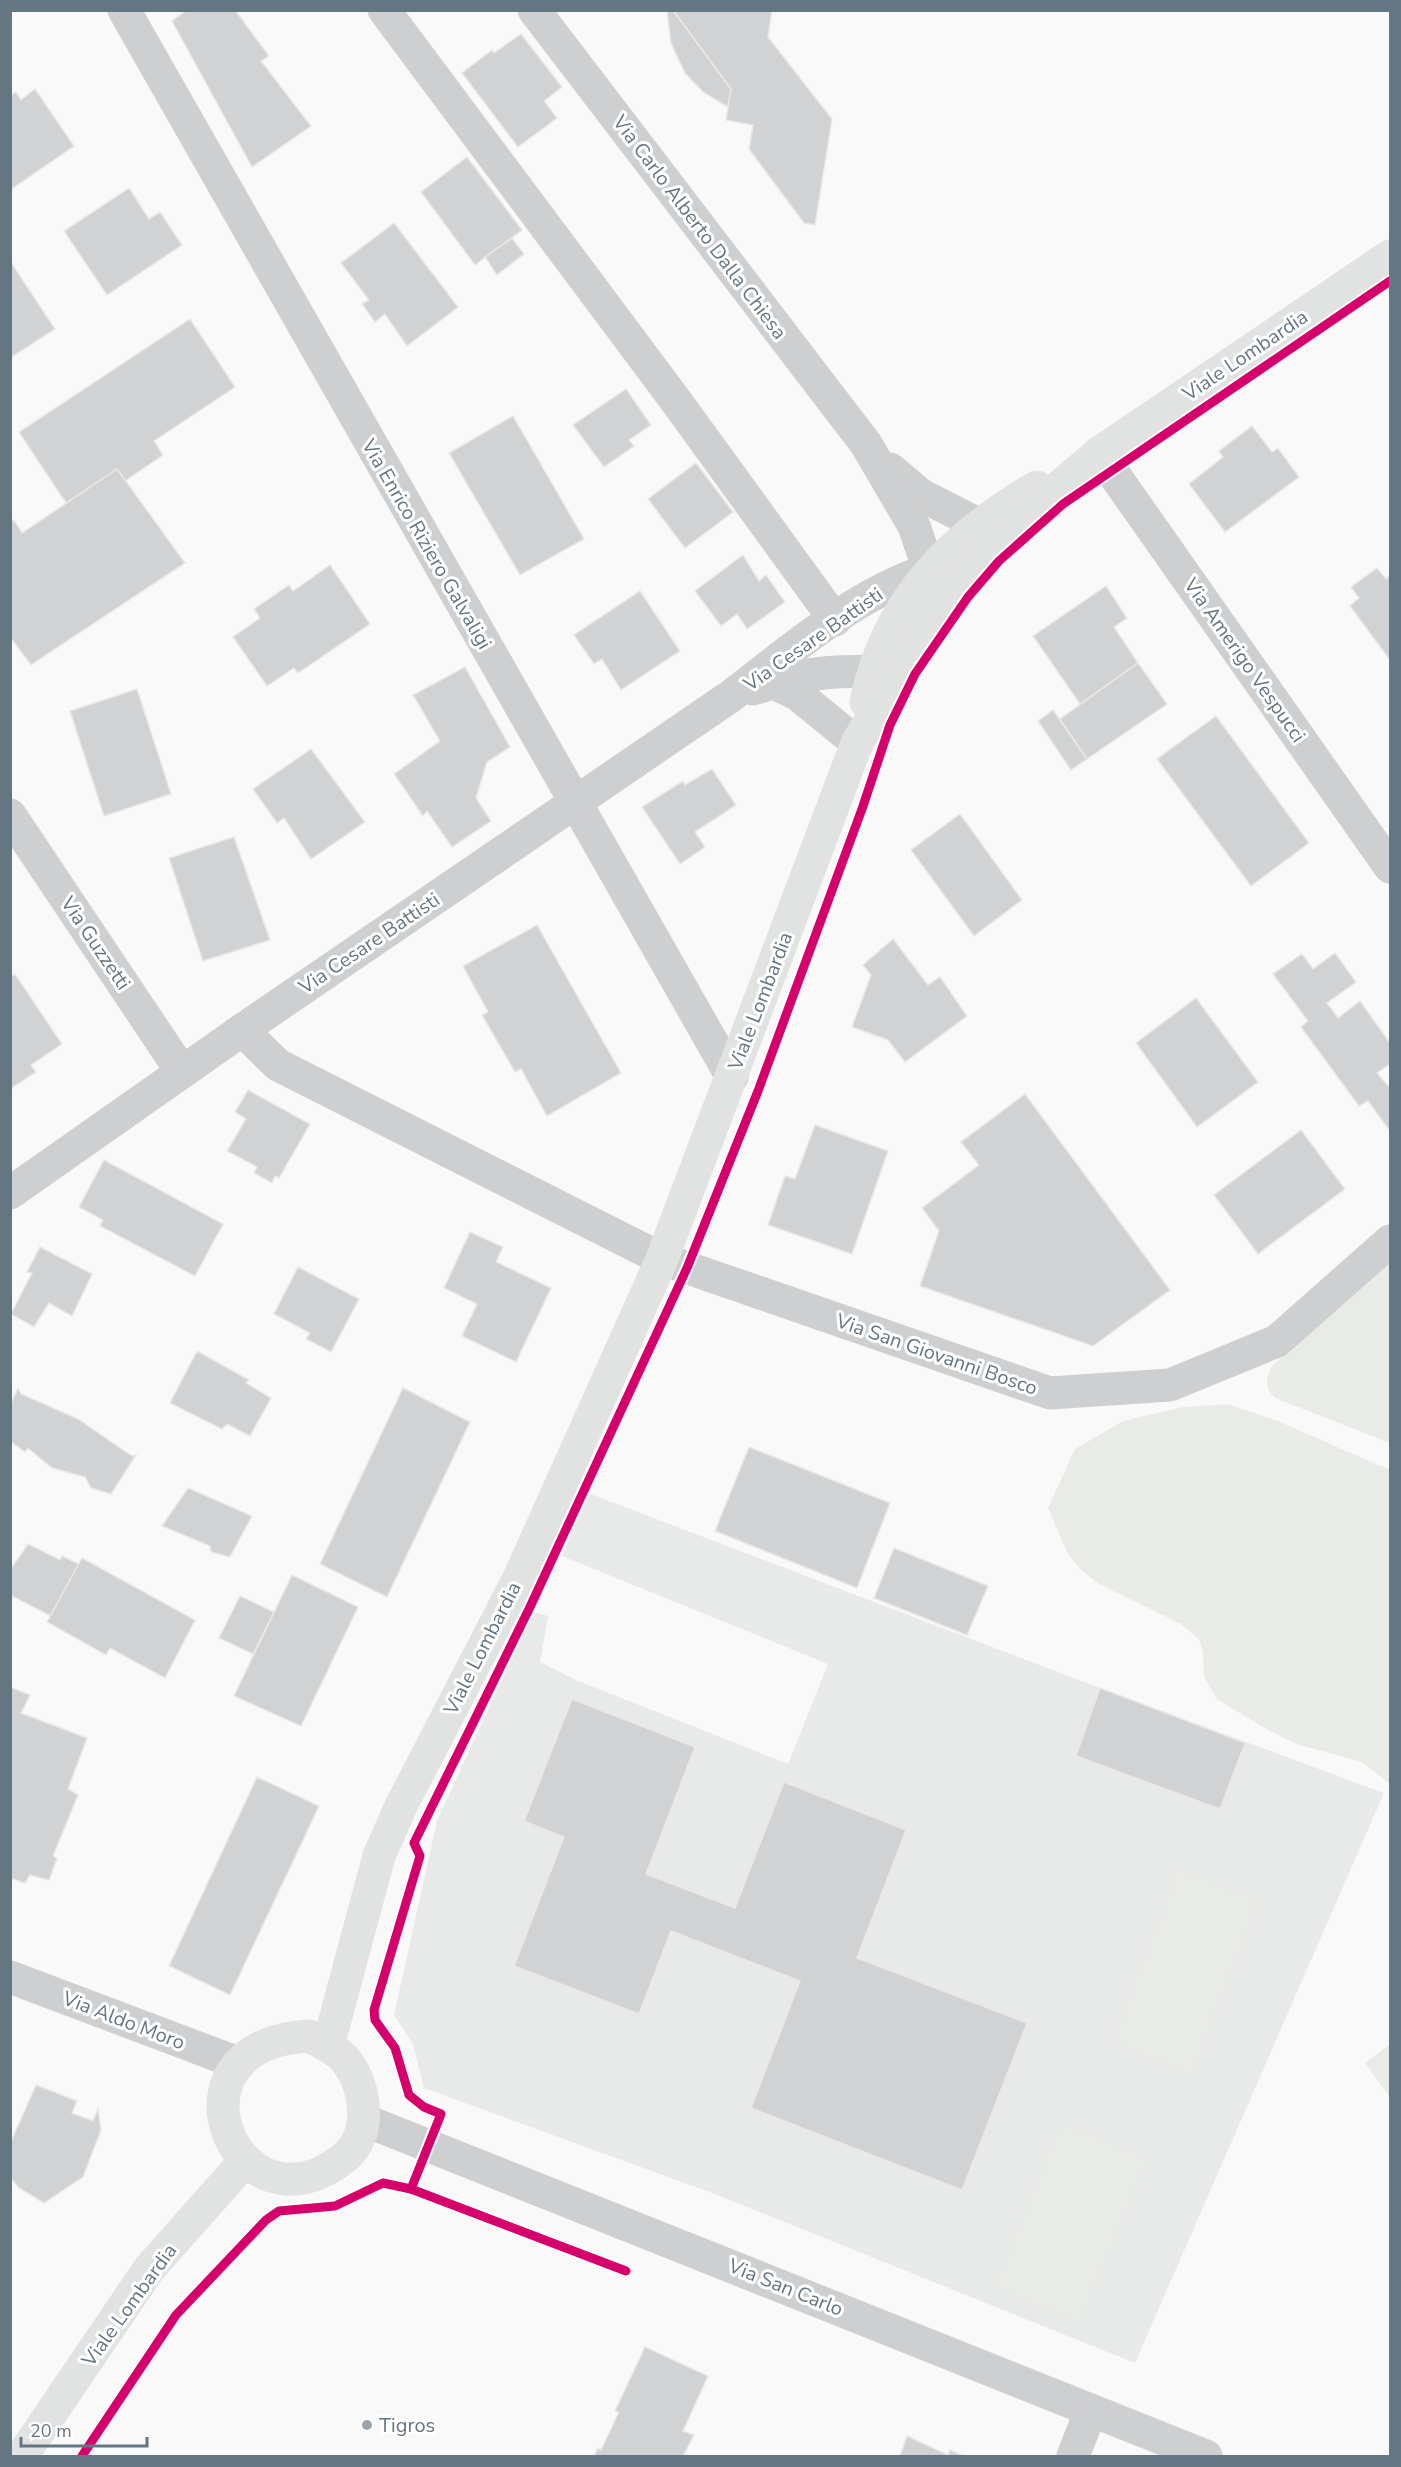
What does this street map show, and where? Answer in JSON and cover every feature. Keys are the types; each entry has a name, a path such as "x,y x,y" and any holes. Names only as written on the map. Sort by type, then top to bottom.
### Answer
{"street":[{"name":"Via Enrico Riziero Galvaligi","path":"124,10 732,1077"},
{"path":"384,10 676,401 835,620"},
{"name":"Via Carlo Alberto Dalla Chiesa","path":"534,10 866,444 901,480 921,495 978,524"},
{"name":"Viale Lombardia","path":"328,2046 379,1856 401,1806 519,1578 662,1259 886,672 895,622 929,570 978,524 1017,499 1099,453 1390,256"},
{"name":"Via Carlo Alberto Dalla Chiesa","path":"866,444 914,526 929,570"},
{"name":"Viale Lombardia","path":"886,672 956,584 1040,503 1099,453"},
{"name":"Via Amerigo Vespucci","path":"1099,453 1390,867"},
{"name":"Via Cesare Battisti","path":"10,1193 242,1030 731,696 872,594 902,579 929,570"},
{"name":"Via Cesare Battisti","path":"731,696 772,682 812,673 886,672"},
{"name":"Via Cesare Battisti","path":"772,682 797,694 857,743"},
{"name":"Via Guzzetti","path":"10,815 182,1072"},
{"path":"242,1030 278,1065 662,1259"},
{"name":"Via San Giovanni Bosco","path":"662,1259 1050,1393 1170,1385 1277,1341 1390,1241"},
{"name":"Via Aldo Moro","path":"10,1977 238,2063"},
{"path":"309,2036 328,2046 346,2060 362,2088 364,2120 355,2144 347,2155 323,2173 294,2179 267,2174 245,2161 229,2139 224,2124 223,2095 238,2063 256,2048 282,2038 309,2036"},
{"name":"Via San Carlo","path":"364,2120 1206,2457"},
{"name":"Viale Lombardia","path":"23,2456 149,2269 245,2161"},
{"path":"1073,2457 1091,2410"}],"shaded area":[{"path":"1390,1262 1390,1443 1275,1398 1267,1382 1273,1365"},
{"path":"1228,1404 1280,1422 1390,1470 1390,1784 1362,1762 1296,1744 1217,1699 1204,1677 1203,1652 1199,1639 1181,1624 1099,1584 1081,1570 1068,1554 1048,1508 1075,1449 1123,1421 1183,1407"},
{"path":"588,1493 1100,1688 1384,1793 1135,2363 712,2193 424,2088 413,2044 394,2015 437,1821 533,1612 548,1616 540,1662 576,1680 788,1764 828,1664 562,1556"},
{"path":"1178,1869 1259,1900 1192,2075 1111,2043"},
{"path":"1390,2044 1390,2097 1365,2063"},
{"path":"1061,2122 1147,2158 1080,2323 993,2288"}],"building":[{"path":"187,10 235,10 269,56 261,61 311,126 252,167 172,21"},
{"path":"667,10 673,10 731,89 728,107 703,92 685,73 671,43"},
{"path":"673,10 772,10 768,37 832,119 815,225 804,223 749,149 753,125 726,120 731,89"},
{"path":"521,34 562,87 544,101 557,118 518,147 462,73 492,50 494,53"},
{"path":"35,89 74,146 10,190 10,96 16,92 21,100"},
{"path":"467,157 522,230 475,265 421,192"},
{"path":"129,188 149,219 160,212 182,245 107,295 64,231"},
{"path":"394,223 458,307 407,346 385,314 375,322 362,304 369,300 341,263"},
{"path":"512,238 524,254 497,275 485,257"},
{"path":"12,264 55,329 10,358 10,265"},
{"path":"190,319 235,387 154,441 163,455 125,481 117,469 66,503 19,432"},
{"path":"626,389 651,425 629,440 634,446 604,467 573,425"},
{"path":"513,416 584,539 520,575 449,453"},
{"path":"1252,426 1272,452 1278,448 1299,477 1225,532 1189,484 1223,457 1219,451"},
{"path":"696,463 733,512 685,548 648,499"},
{"path":"117,469 185,563 31,665 10,637 10,523 14,520 22,533"},
{"path":"743,555 759,581 766,575 785,602 747,629 737,614 721,626 695,591"},
{"path":"330,565 370,624 298,673 294,668 267,686 233,637 260,618 254,609 289,585 293,591"},
{"path":"1377,568 1386,579 1390,575 1390,660 1350,606 1359,598 1351,587"},
{"path":"1106,586 1127,618 1114,627 1138,663 1080,704 1033,636"},
{"path":"640,591 680,651 621,690 602,659 594,664 574,635"},
{"path":"1138,663 1167,704 1087,759 1060,719"},
{"path":"465,667 510,747 487,762 476,798 491,821 452,847 427,811 423,816 394,774 440,741 413,695"},
{"path":"137,689 171,794 104,816 70,711"},
{"path":"1053,710 1087,759 1071,770 1038,721"},
{"path":"1216,716 1309,843 1251,886 1157,759"},
{"path":"311,749 365,822 311,859 284,818 277,823 253,789"},
{"path":"712,769 736,805 695,832 705,847 680,864 642,807 683,781 685,785"},
{"path":"960,814 1022,900 974,936 911,850"},
{"path":"234,837 270,940 203,961 169,858"},
{"path":"537,925 621,1073 547,1116 521,1069 515,1072 482,1015 488,1012 463,966"},
{"path":"893,939 928,985 940,977 967,1016 905,1062 888,1040 852,1027 871,975 863,965"},
{"path":"1335,953 1356,982 1327,1003 1338,1018 1360,1001 1390,1043 1390,1064 1377,1073 1388,1086 1390,1084 1390,1131 1368,1101 1359,1106 1301,1027 1308,1021 1273,974 1302,954 1313,969"},
{"path":"15,974 62,1044 31,1065 36,1072 10,1089 10,977"},
{"path":"1196,998 1258,1082 1197,1127 1136,1043"},
{"path":"248,1090 310,1124 279,1178 275,1176 272,1183 254,1173 257,1167 227,1151 246,1119 235,1112"},
{"path":"1025,1094 1170,1290 1093,1346 920,1286 939,1231 922,1208 979,1165 961,1142"},
{"path":"815,1125 888,1151 852,1254 768,1225 785,1176 795,1179"},
{"path":"1301,1130 1345,1189 1258,1254 1214,1195"},
{"path":"104,1160 223,1224 195,1276 100,1226 103,1220 79,1207"},
{"path":"470,1232 503,1247 496,1262 551,1288 516,1362 462,1336 477,1304 444,1288"},
{"path":"40,1247 92,1274 72,1316 49,1303 34,1327 11,1314 32,1273 27,1272"},
{"path":"298,1267 359,1299 331,1352 306,1339 310,1333 274,1314"},
{"path":"197,1351 249,1380 246,1383 271,1398 250,1436 227,1424 222,1429 170,1403"},
{"path":"18,1388 21,1394 78,1419 132,1456 136,1455 111,1494 91,1488 85,1477 52,1468 28,1448 25,1452 10,1441 10,1406"},
{"path":"403,1388 470,1422 387,1597 320,1564"},
{"path":"749,1447 890,1503 857,1588 715,1531"},
{"path":"188,1488 252,1516 230,1557 211,1552 210,1546 162,1526"},
{"path":"28,1544 60,1560 62,1556 79,1564 51,1616 10,1595 10,1570"},
{"path":"894,1548 988,1586 967,1635 874,1598"},
{"path":"82,1558 195,1620 165,1678 110,1648 106,1655 47,1622"},
{"path":"292,1575 358,1607 301,1726 234,1696"},
{"path":"240,1596 274,1612 253,1654 219,1638"},
{"path":"10,1687 30,1695 21,1713 87,1738 68,1789 78,1795 53,1856 57,1858 49,1880 30,1875 25,1883 10,1878"},
{"path":"1100,1688 1245,1743 1220,1809 1076,1756"},
{"path":"572,1699 695,1747 646,1874 735,1908 784,1782 906,1830 857,1958 1027,2023 962,2190 751,2108 800,1981 671,1931 639,2014 514,1966 564,1837 524,1821"},
{"path":"257,1777 319,1806 230,1995 169,1966"},
{"path":"36,2085 77,2101 72,2113 93,2121 98,2109 101,2130 83,2177 44,2203 19,2188 10,2177 10,2144"},
{"path":"645,2347 708,2376 683,2431 694,2435 683,2456 594,2456 598,2448 601,2450 619,2412 615,2411"},
{"path":"907,2436 948,2455 950,2450 964,2456 900,2456"}],"cycle path":[{"path":"411,2189 441,2114 424,2107 409,2095 395,2048 375,2020 374,2010 420,1856 414,1843 530,1607 687,1268 758,1091 862,809 890,725 915,674 968,597 999,561 1063,504 1390,281"},
{"path":"82,2456 176,2315 266,2220 279,2211 335,2206 383,2183 411,2189 626,2271"}],"place":[{"name":"Tigros","path":"367,2425"}]}
